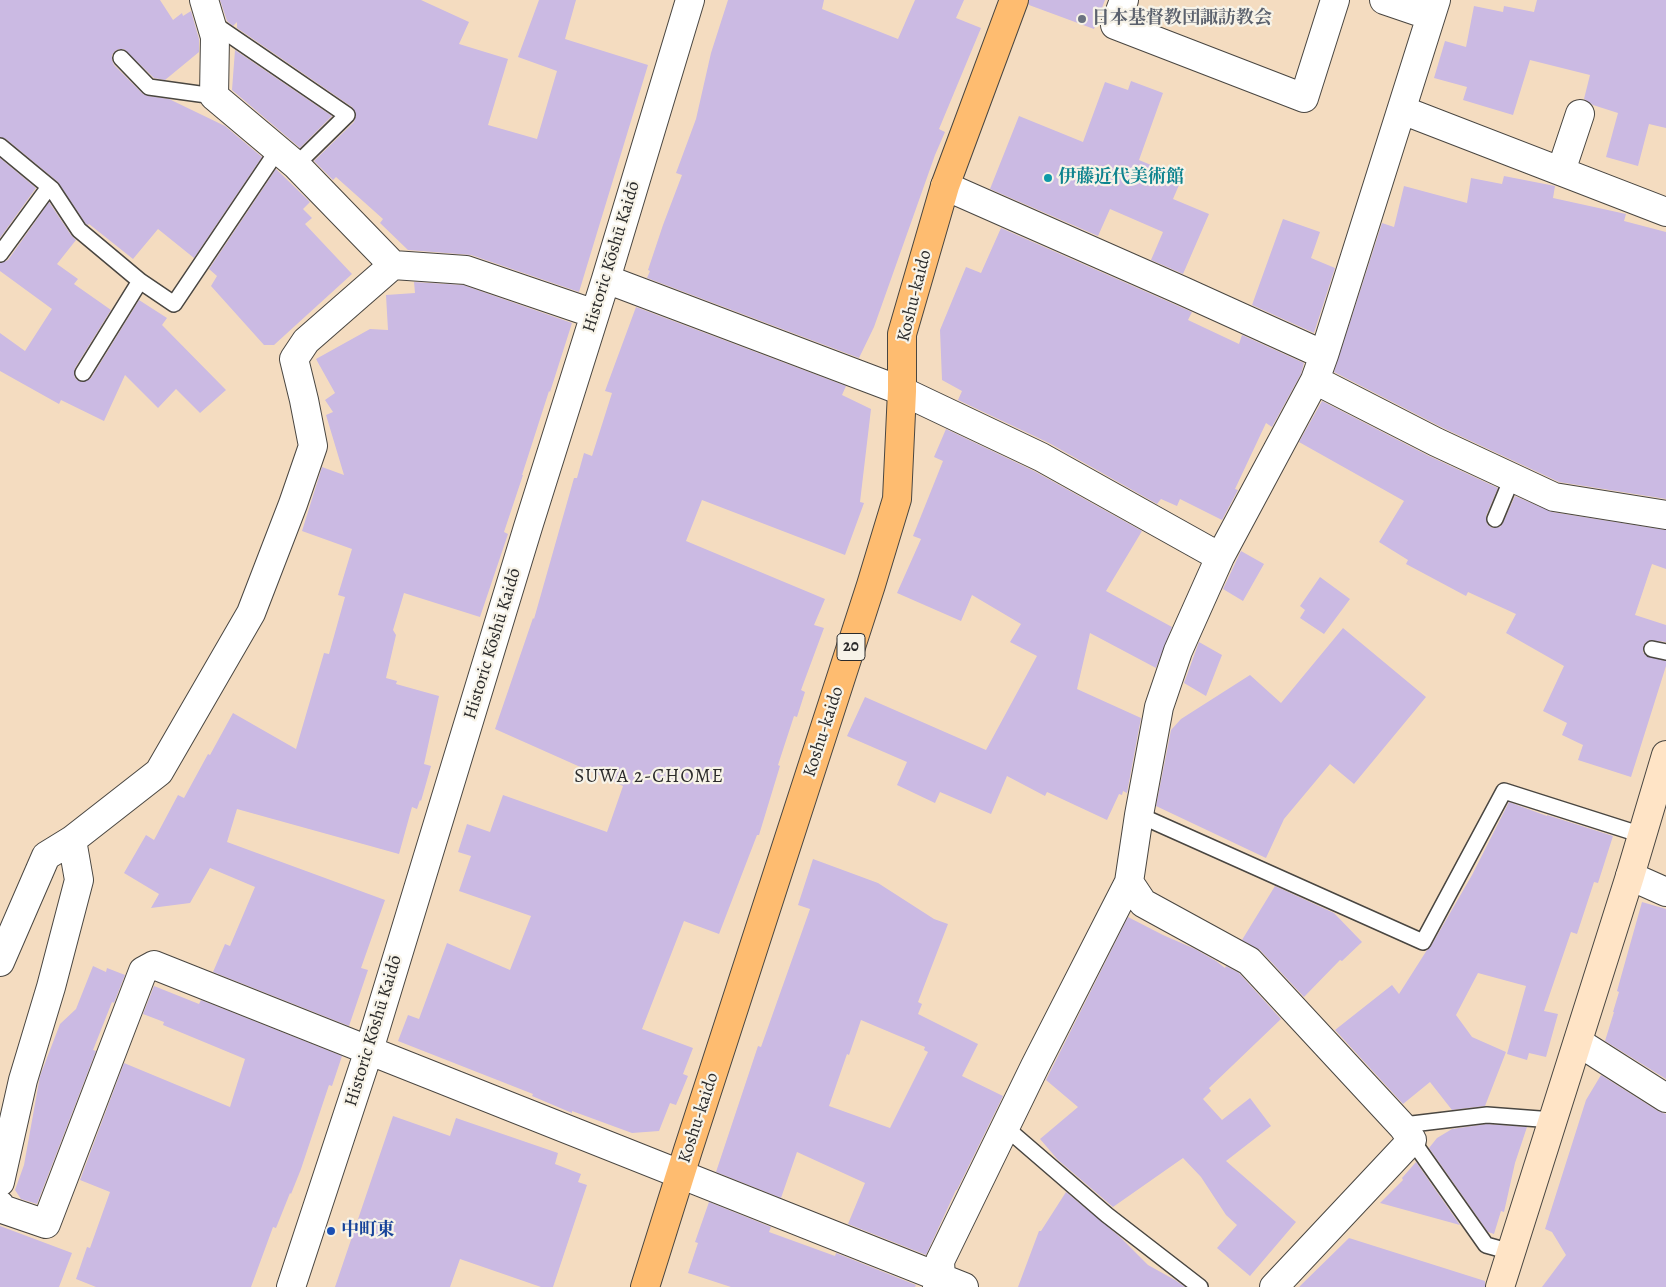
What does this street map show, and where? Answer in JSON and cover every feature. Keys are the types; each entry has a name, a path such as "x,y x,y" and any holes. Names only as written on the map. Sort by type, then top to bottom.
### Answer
{"highway":[{"name":"Koshu-kaido","path":"645,1287 871,585 897,498 902,391 902,334 945,186 1014,0"}],"street":[{"name":"Historic Kōshū Kaidō","path":"291,1287 369,1050 606,280 690,0"},
{"path":"1124,0 1115,25 1304,98 1335,0"},
{"path":"947,1284 940,1261 1035,1066 1129,882 1159,707 1178,651 1220,557 1320,368 1434,8 1384,0"},
{"path":"208,11 215,36 214,96 287,158 392,266 466,270 594,314"},
{"path":"1402,110 1666,212"},
{"path":"1561,171 1579,113"},
{"path":"945,186 1183,291 1320,368 1436,442 1512,478 1554,497 1666,515"},
{"path":"0,962 46,856 72,840 159,772 251,613 293,504 312,446 294,359 306,341 392,266"},
{"path":"606,280 902,391 1041,457 1220,557"},
{"path":"1500,1287 1666,756"},
{"path":"0,1182 23,1080 51,987 79,880 72,840"},
{"path":"1630,876 1666,892"},
{"path":"1129,882 1143,903 1249,961 1407,1134 1274,1287"},
{"path":"1,1210 46,1224 143,972 154,965 681,1175 947,1284"},
{"path":"1578,1042 1666,1098"}],"lane":[{"path":"0,146 52,189 79,230 140,281 174,304 287,158 347,115 208,11"},
{"path":"121,58 149,87 214,96"},
{"path":"0,254 49,187"},
{"path":"83,373 140,281"},
{"path":"1495,519 1512,478"},
{"path":"1139,815 1423,942 1504,791 1642,835"},
{"path":"1511,1252 1486,1244 1407,1134 1412,1124 1487,1115 1553,1120"},
{"path":"1005,1127 1108,1215 1200,1287"}],"building":[{"path":"0,0 160,0 173,20 182,13 183,16 191,11 199,39 199,52 165,80 154,78 124,49 115,51 112,55 112,60 114,65 143,94 169,99 225,126 262,157 194,258 158,229 133,259 89,224 86,224 58,182 6,139 0,137"},
{"path":"220,0 421,0 469,22 459,44 508,59 488,125 537,139 557,71 518,57 539,0 576,0 565,39 648,65 579,292 471,255 408,250 380,223 383,219 336,177 333,180 314,161 354,122 356,116 352,107 237,28 237,22 233,26 227,21"},
{"path":"728,0 824,0 822,9 898,39 915,0 964,0 956,18 981,28 939,129 945,132 935,155 874,327 859,358 647,278 663,225 682,175 676,173 696,119 711,53"},
{"name":"日本基督教団諏訪教会","path":"1029,0 1105,0 1094,29 1029,5"},
{"path":"1537,0 1666,0 1666,128 1649,124 1638,166 1606,157 1618,113 1593,105 1584,99 1590,75 1530,60 1513,115 1463,100 1467,87 1434,78 1445,41 1466,47 1474,6 1503,12 1504,6 1534,12"},
{"path":"235,50 332,116 300,148 232,90"},
{"path":"1131,81 1163,93 1139,160 1182,178 1173,199 1209,214 1183,274 1151,260 1163,232 1110,209 1098,236 990,189 1019,116 1083,142 1105,82 1128,90"},
{"path":"0,158 36,188 0,238"},
{"path":"276,169 310,202 303,209 312,218 305,224 352,274 274,345 264,345 211,286 217,276 209,269"},
{"path":"1504,176 1555,186 1553,198 1626,214 1624,221 1666,232 1666,499 1559,482 1443,428 1334,372 1382,223 1394,227 1404,186 1467,203 1471,178 1502,184"},
{"path":"49,202 76,240 57,264 78,279 74,284 111,310 75,368 75,378 83,382 91,378 139,300 167,318 162,325 226,390 200,413 176,389 158,408 125,375 104,421 61,400 59,404 0,371 0,333 25,351 52,309 0,271 0,263 8,260"},
{"path":"1283,219 1320,232 1311,258 1335,268 1314,333 1252,305"},
{"path":"1001,228 1192,312 1188,320 1239,344 1242,335 1304,363 1301,374 1272,427 1266,423 1235,489 1238,490 1222,520 1180,499 1177,506 1161,499 1157,504 1049,443 958,400 962,391 942,380 940,330 966,267 981,273"},
{"path":"414,282 463,285 572,323 504,532 508,534 480,617 404,593 393,630 396,635 386,678 397,681 396,684 439,696 424,764 431,766 421,801 417,809 412,807 399,854 237,809 227,842 385,900 361,968 368,970 349,1026 213,972 225,944 230,946 255,887 210,868 190,903 151,908 159,894 124,873 146,835 154,840 178,795 184,798 233,713 296,749 324,653 329,654 345,597 338,595 352,549 302,531 322,467 344,475 326,415 333,412 325,400 335,393 316,359 370,329 388,330 386,295 415,293"},
{"path":"636,307 846,386 842,395 871,409 860,502 864,503 845,555 702,500 686,541 825,599 814,625 824,628 801,690 805,692 797,717 794,716 778,765 780,766 759,835 757,835 719,934 684,921 642,1029 693,1048 683,1074 688,1076 676,1105 670,1103 659,1131 632,1133 572,1111 572,1113 532,1096 533,1094 398,1041 408,1015 419,1019 447,943 510,970 531,916 459,891 471,856 458,852 467,824 490,832 503,795 607,832 623,786 495,729 534,619 574,478 577,478 584,453 592,456 612,393 605,391"},
{"path":"1322,401 1429,456 1498,488 1486,516 1487,524 1492,528 1500,527 1503,523 1515,496 1552,512 1666,530 1666,569 1652,564 1635,615 1666,625 1666,642 1650,640 1645,643 1643,652 1646,656 1666,661 1666,666 1631,777 1578,760 1583,745 1562,735 1567,723 1543,711 1564,666 1506,633 1516,614 1468,592 1466,596 1406,564 1408,560 1379,542 1404,501 1299,442"},
{"path":"946,429 1034,471 1142,531 1106,591 1172,627 1156,668 1090,633 1077,689 1141,718 1127,793 1123,791 1122,795 1119,794 1107,820 1047,792 1045,796 1007,776 991,814 940,792 935,803 897,785 907,762 847,736 865,697 986,750 1037,656 1010,642 1021,624 972,595 961,621 897,593 921,539 913,536 943,461 934,457"},
{"path":"1241,551 1264,564 1243,601 1223,589"},
{"path":"1320,577 1350,599 1324,634 1300,618 1305,610 1300,606"},
{"path":"1343,628 1426,697 1354,784 1330,764 1284,819 1266,858 1156,806 1171,730 1181,719 1250,675 1281,703"},
{"path":"1199,642 1222,655 1206,696 1184,683"},
{"path":"1509,802 1613,836 1598,883 1594,882 1577,934 1571,932 1544,1011 1558,1014 1546,1057 1529,1053 1527,1060 1507,1054 1526,986 1478,973 1456,1015 1472,1037 1506,1052 1485,1106 1452,1110 1430,1082 1403,1104 1335,1030 1392,985 1399,994 1431,946 1472,875"},
{"path":"813,859 878,883 934,919 948,924 918,1002 922,1004 918,1014 978,1044 962,1076 1003,1096 926,1255 848,1224 865,1183 797,1152 781,1198 716,1172 758,1046 761,1047 810,909 798,905","holes":["861,1020 925,1047 924,1050 928,1052 890,1128 829,1106"]},
{"path":"1275,886 1334,913 1362,942 1342,961 1340,960 1304,997 1260,950 1242,940"},
{"path":"1642,902 1666,909 1666,1079 1605,1041"},
{"path":"1128,917 1195,949 1225,968 1226,966 1239,973 1281,1019 1209,1088 1211,1091 1203,1099 1222,1120 1250,1098 1271,1126 1226,1161 1296,1222 1250,1276 1217,1248 1237,1225 1226,1215 1201,1177 1183,1158 1113,1207 1058,1160 1040,1139 1078,1107 1046,1080"},
{"path":"93,966 106,972 107,968 125,975 93,1050 96,1051 37,1204 21,1199 15,1190 24,1165 40,1076 60,1024 76,1009"},
{"path":"154,986 199,1004 201,1000 342,1056 332,1086 329,1085 301,1169 276,1228 273,1227 251,1287 96,1287 76,1279 87,1247 90,1248 110,1192 80,1180 124,1063 230,1107 245,1059 163,1025 164,1022 143,1014"},
{"path":"1601,1075 1658,1111 1666,1114 1666,1287 1542,1287 1566,1255 1552,1232 1545,1229 1586,1100"},
{"path":"393,1116 450,1136 456,1118 558,1153 555,1164 581,1174 578,1182 587,1185 553,1287 541,1287 460,1259 450,1287 335,1287"},
{"path":"1487,1124 1527,1127 1515,1163 1504,1212 1501,1211 1494,1234 1488,1232 1429,1148 1437,1138 1452,1129"},
{"path":"1416,1162 1460,1225 1380,1203 1403,1180 1402,1178"},
{"path":"1066,1192 1120,1237 1148,1265 1185,1287 1018,1287 1039,1231 1041,1231"},
{"path":"709,1202 771,1227 769,1232 835,1256 836,1253 916,1285 915,1287 731,1287 688,1273 698,1243 695,1242"},
{"path":"0,1226 72,1253 59,1287 0,1287"},
{"path":"1349,1238 1485,1281 1485,1287 1299,1287"}],"place":[{"name":"日本基督教団諏訪教会","path":"1082,19"},
{"name":"伊藤近代美術館","path":"1048,178"},
{"name":"中町東","path":"331,1231"}],"district":[{"name":"SUWA 2-CHOME","path":"649,777"}]}
